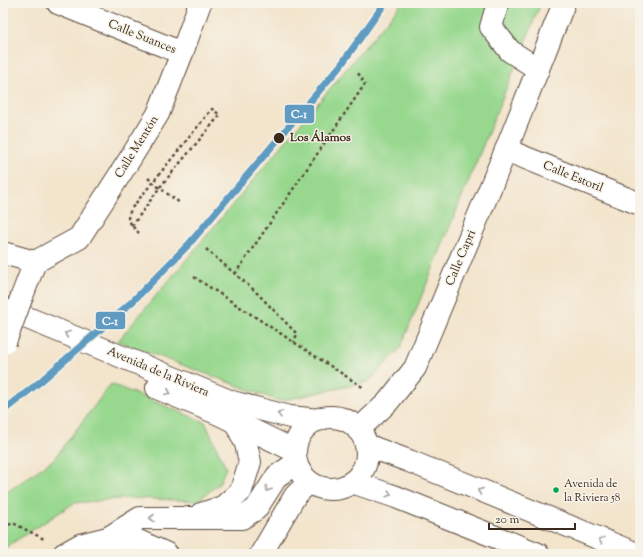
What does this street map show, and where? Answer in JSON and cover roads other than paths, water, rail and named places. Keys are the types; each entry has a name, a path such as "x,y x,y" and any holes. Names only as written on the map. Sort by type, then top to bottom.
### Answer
{"street":[{"name":"Calle Suances","path":"58,3 182,53"},
{"name":"Calle Mentón","path":"35,262 79,238 158,114 200,3"},
{"path":"498,3 491,27 510,51 538,69"},
{"name":"Calle Capri","path":"362,437 415,368 506,150 564,3"},
{"name":"Calle Estoril","path":"506,150 640,204"},
{"path":"3,253 35,262 4,336"},
{"name":"Avenida de la Riviera","path":"3,308 232,402 290,417 319,420"},
{"name":"Avenida de la Riviera","path":"4,336 236,423 296,457"},
{"path":"362,437 366,456 365,466 352,482 341,488 330,489 319,487 309,482 301,473 296,457 297,441 302,432 309,425 319,420 329,418 340,419 350,423 362,437 409,461 637,554"},
{"path":"191,518 223,507 241,491 250,462 246,444 236,423"},
{"path":"66,553 80,545 108,538 140,518 242,518 256,509 277,476 296,457"},
{"path":"261,554 296,496 309,482"},
{"path":"352,482 396,497 538,554"},
{"path":"108,538 136,540 167,554"}],"place":[{"name":"Los Álamos","path":"279,138"},
{"name":"Avenida de la Riviera 58","path":"556,490"}]}
